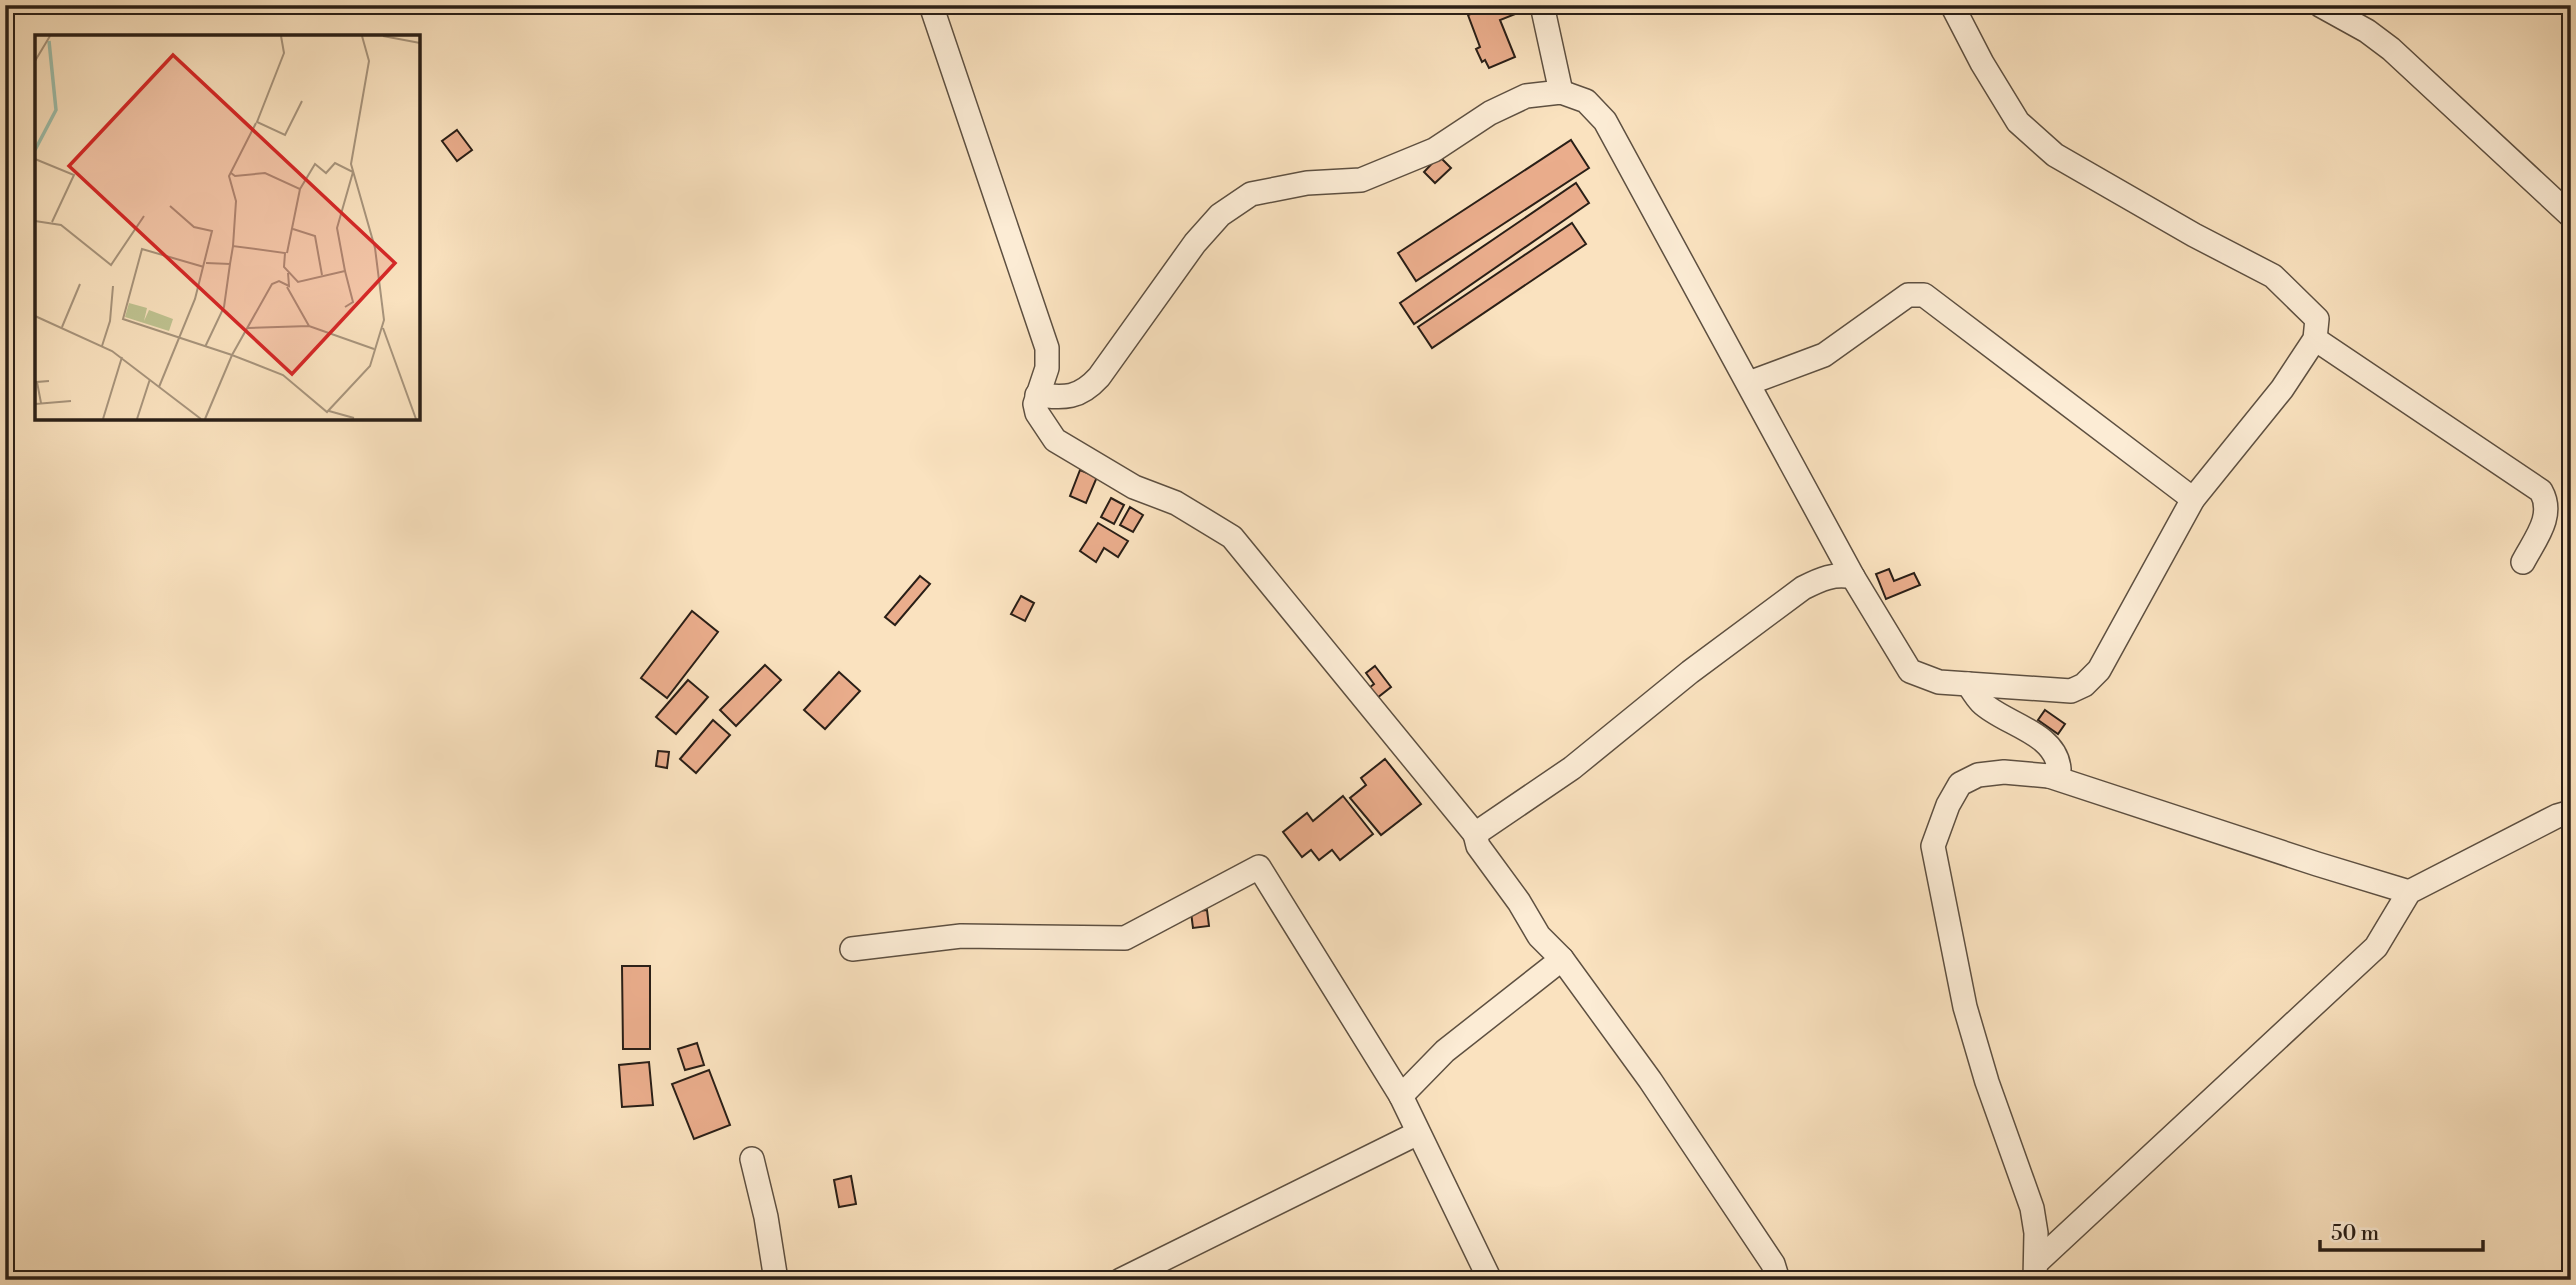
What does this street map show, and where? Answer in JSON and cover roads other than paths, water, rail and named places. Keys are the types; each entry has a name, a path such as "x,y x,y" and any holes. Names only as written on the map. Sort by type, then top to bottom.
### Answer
{"street":[{"path":"931,5 1047,348 1047,368 1035,404 1037,413 1055,440 1134,487 1176,503 1232,537 1475,834 1478,846 1519,902 1539,936 1562,959 1681,1126 1773,1264 1779,1280"},
{"path":"1542,5 1561,92"},
{"path":"1037,395 1062,397 1087,390 1195,243 1220,215 1251,194 1307,183 1361,180 1434,150 1490,113 1526,96 1561,92 1586,101 1605,121 1853,577 1910,671 1938,682 2071,691 2084,685 2099,670 2193,499 2282,389 2315,339 2317,319 2273,276 2055,155 2018,122 1982,63 1952,5"},
{"path":"2320,5 2367,31 2391,49 2571,216"},
{"path":"1749,383 1824,355 1908,295 1924,295 2193,499"},
{"path":"2315,339 2541,491 2548,503 2546,517 2523,562"},
{"path":"1475,834 1572,768 1690,672 1804,588 1823,578 1839,574 1853,577"},
{"path":"1968,684 1982,704 2022,726 2049,746 2059,760 2060,769 2049,776"},
{"path":"2035,1271 2036,1233 2032,1208 1987,1082 1965,1007 1933,846 1948,806 1960,784 1978,775 2004,772 2049,776 2409,892"},
{"path":"2035,1271 2376,947 2409,892 2557,816 2571,812"},
{"path":"852,949 961,936 1125,939 1259,867 1401,1096 1490,1280"},
{"path":"1401,1096 1445,1051 1562,959"},
{"path":"1121,1280 1418,1133"},
{"path":"752,1159 766,1217 776,1280"}]}
